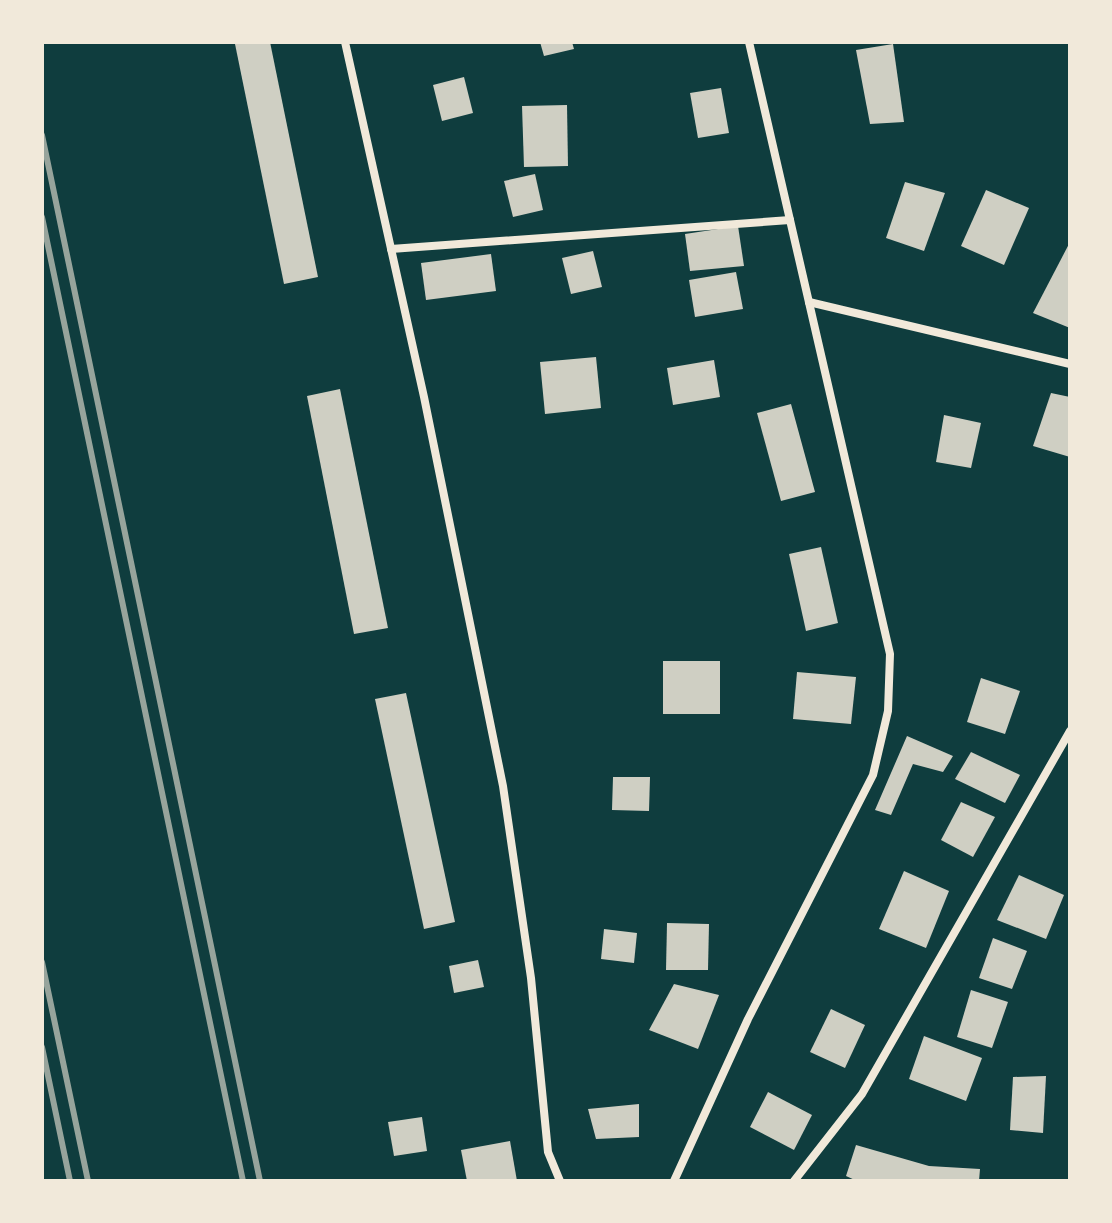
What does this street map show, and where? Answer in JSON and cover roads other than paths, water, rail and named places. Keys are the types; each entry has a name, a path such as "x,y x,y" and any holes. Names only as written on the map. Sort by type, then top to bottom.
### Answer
{"street":[{"path":"345,42 424,397 503,786 531,978 548,1152 560,1181"},
{"path":"674,1181 748,1019 873,775 888,711 890,654 749,42"},
{"path":"391,249 790,220"},
{"path":"809,302 1070,364"},
{"path":"794,1181 862,1094 1070,731"}],"railway":[{"path":"42,135 260,1181"},
{"path":"42,217 243,1181"},
{"path":"42,962 88,1181"},
{"path":"42,1047 70,1181"}]}
